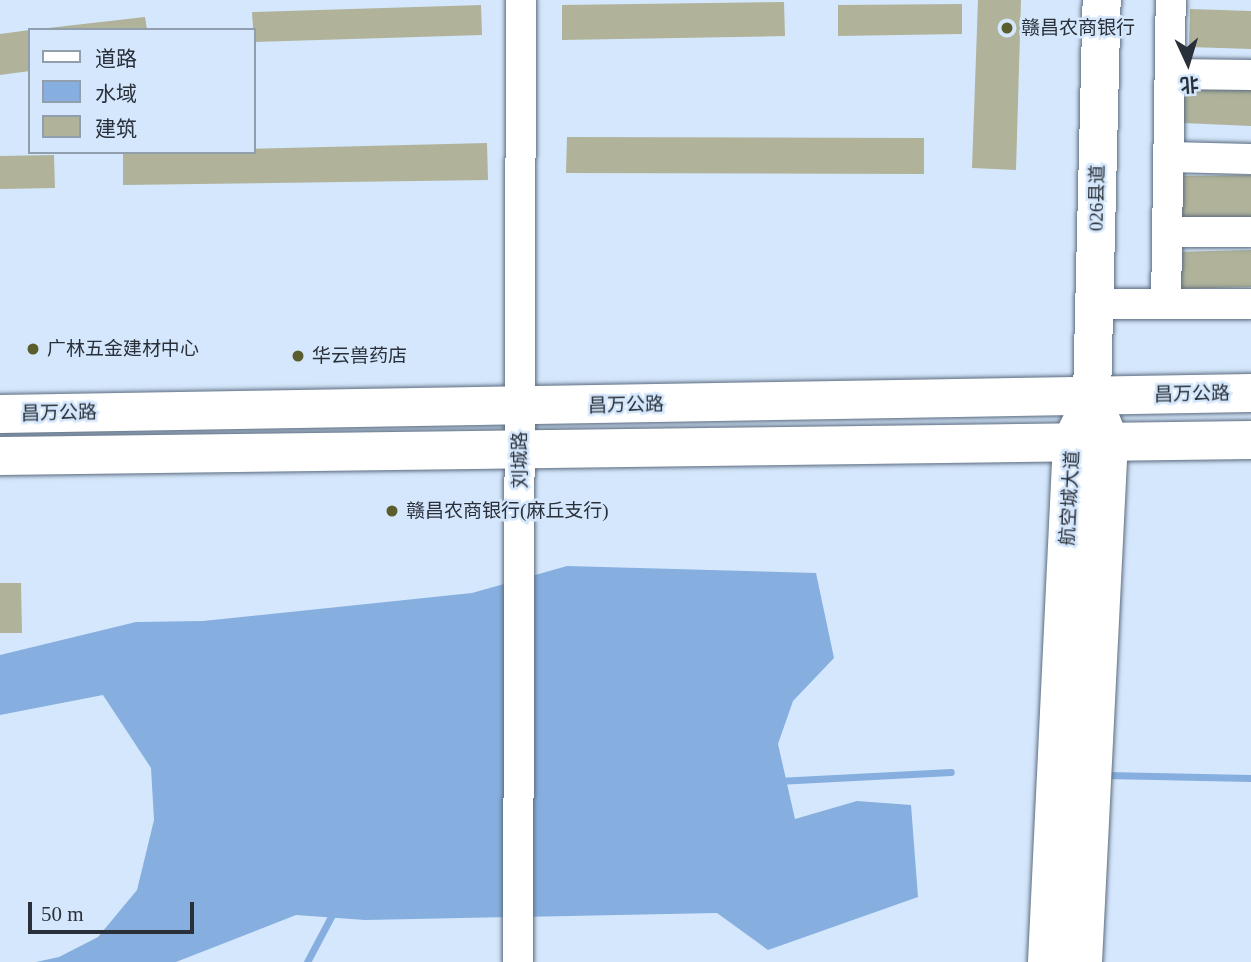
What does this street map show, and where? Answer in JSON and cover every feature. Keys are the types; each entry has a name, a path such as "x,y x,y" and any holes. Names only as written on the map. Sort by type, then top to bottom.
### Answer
{"main road":[{"name":"026县道","path":"1092,396 1102,0"},
{"name":"昌万公路","path":"0,414 1251,393"},
{"name":"航空城大道","path":"1083,962 1092,396"},
{"path":"0,456 1251,440"},
{"name":"航空城大道","path":"1047,962 1091,441"}],"street":[{"name":"刘城路","path":"517,962 521,0"},
{"path":"1166,304 1171,0"},
{"path":"1170,74 1251,75"},
{"path":"1169,157 1251,159"},
{"path":"1167,232 1251,232"},
{"path":"1095,304 1251,304"}],"water":[{"path":"567,566 816,573 834,658 793,701 778,744 795,819 857,801 911,805 918,897 768,950 717,913 365,920 296,915 176,962 36,962 59,957 98,937 137,890 154,820 151,768 103,695 0,715 0,655 136,622 203,621 472,593"}],"building":[{"path":"978,0 1021,0 1016,170 972,168"},
{"path":"784,2 785,36 562,40 562,5"},
{"path":"962,4 962,34 838,36 838,5"},
{"path":"481,5 482,35 256,42 252,12"},
{"path":"1190,9 1251,11 1251,49 1189,47"},
{"path":"145,17 147,28 48,28"},
{"path":"28,30 28,71 0,75 0,34"},
{"path":"1185,83 1251,86 1251,126 1183,123"},
{"path":"567,137 924,138 924,174 566,173"},
{"path":"487,143 488,180 123,185 123,154 256,154 256,149"},
{"path":"54,155 55,188 0,189 0,156"},
{"path":"1251,175 1251,221 1174,221 1175,176"},
{"path":"1251,250 1251,287 1174,289 1174,252"},
{"path":"0,583 21,583 22,633 0,633"}],"waterway":[{"path":"777,781 951,772"},
{"path":"1106,775 1251,778"},
{"path":"307,962 334,911"}],"place":[{"name":"赣昌农商银行","path":"1007,28"},
{"name":"广林五金建材中心","path":"33,349"},
{"name":"华云兽药店","path":"298,356"},
{"name":"赣昌农商银行(麻丘支行)","path":"392,511"}]}
